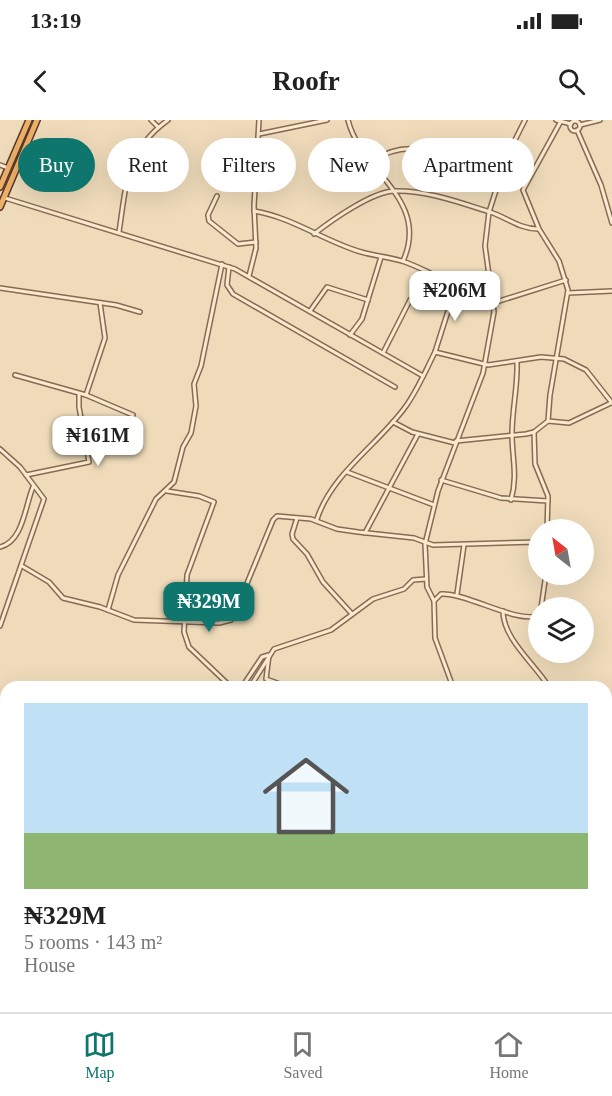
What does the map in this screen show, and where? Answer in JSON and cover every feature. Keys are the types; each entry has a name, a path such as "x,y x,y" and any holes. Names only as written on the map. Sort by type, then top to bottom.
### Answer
{"highway":[{"path":"0,187 29,120"},
{"path":"0,207 37,120"}],"street":[{"path":"151,120 158,127"},
{"path":"119,232 130,165 158,127 168,120"},
{"path":"249,277 255,260 254,211 259,120"},
{"path":"259,134 327,120"},
{"path":"348,120 355,138"},
{"path":"515,138 525,120"},
{"path":"548,421 548,408 568,293 566,280 550,245 539,229 523,190 558,121 571,124 574,121 580,123 600,120"},
{"path":"580,123 577,130 601,184 612,223"},
{"path":"571,124 571,129 577,130"},
{"path":"0,165 8,168"},
{"path":"390,183 396,190 409,236 410,245 403,261"},
{"path":"314,234 368,200 396,190 429,195 489,212 522,227 539,229"},
{"path":"451,681 435,638 434,601 429,595 426,579 425,541 441,480 474,400 494,322 485,246 489,212 495,192"},
{"path":"217,196 208,214 209,220 238,244 256,242"},
{"path":"4,198 222,264 423,376"},
{"path":"254,211 280,216 314,234 355,251 403,261 456,286 470,289 491,288"},
{"path":"350,335 362,319 381,257"},
{"path":"108,610 118,575 156,499 176,477 183,447 191,434 196,406 194,384 201,366 222,264"},
{"path":"228,267 227,285 233,294 395,387"},
{"path":"493,303 566,280"},
{"path":"317,520 326,499 347,472 407,405 435,352 456,286"},
{"path":"310,311 327,287 369,300"},
{"path":"0,288 131,308 140,312"},
{"path":"568,293 612,291"},
{"path":"383,353 410,300"},
{"path":"86,396 105,338 100,303"},
{"path":"393,422 418,434 455,442 534,432 548,421 569,423 612,403 586,370 574,362 541,357 517,362 483,364 435,352"},
{"path":"511,500 517,479 512,436 518,380 517,362"},
{"path":"15,375 86,396 133,415"},
{"path":"26,475 89,462 79,407 80,395"},
{"path":"534,432 535,464 547,491 547,519"},
{"path":"365,533 418,434"},
{"path":"0,449 26,475 44,499 44,506 0,626"},
{"path":"347,472 434,505"},
{"path":"441,480 511,500 548,501"},
{"path":"0,547 12,541 16,534 33,487"},
{"path":"165,491 199,496 214,502 187,575 183,622 189,648 225,681"},
{"path":"22,566 50,582 63,598 108,610 134,620 219,623 231,620 273,520 277,516 317,520 337,529 425,541 433,545 528,542"},
{"path":"297,518 292,534 293,540 307,554 323,582 352,614"},
{"path":"457,594 464,545"},
{"path":"254,681 269,655 281,645 331,630 373,599 404,589 413,580 426,579"},
{"path":"434,601 441,594 457,594 503,611 528,617"},
{"path":"503,611 504,620 514,641 544,681"},
{"path":"246,681 262,657 269,655"},
{"path":"269,655 266,679 272,681"}]}
